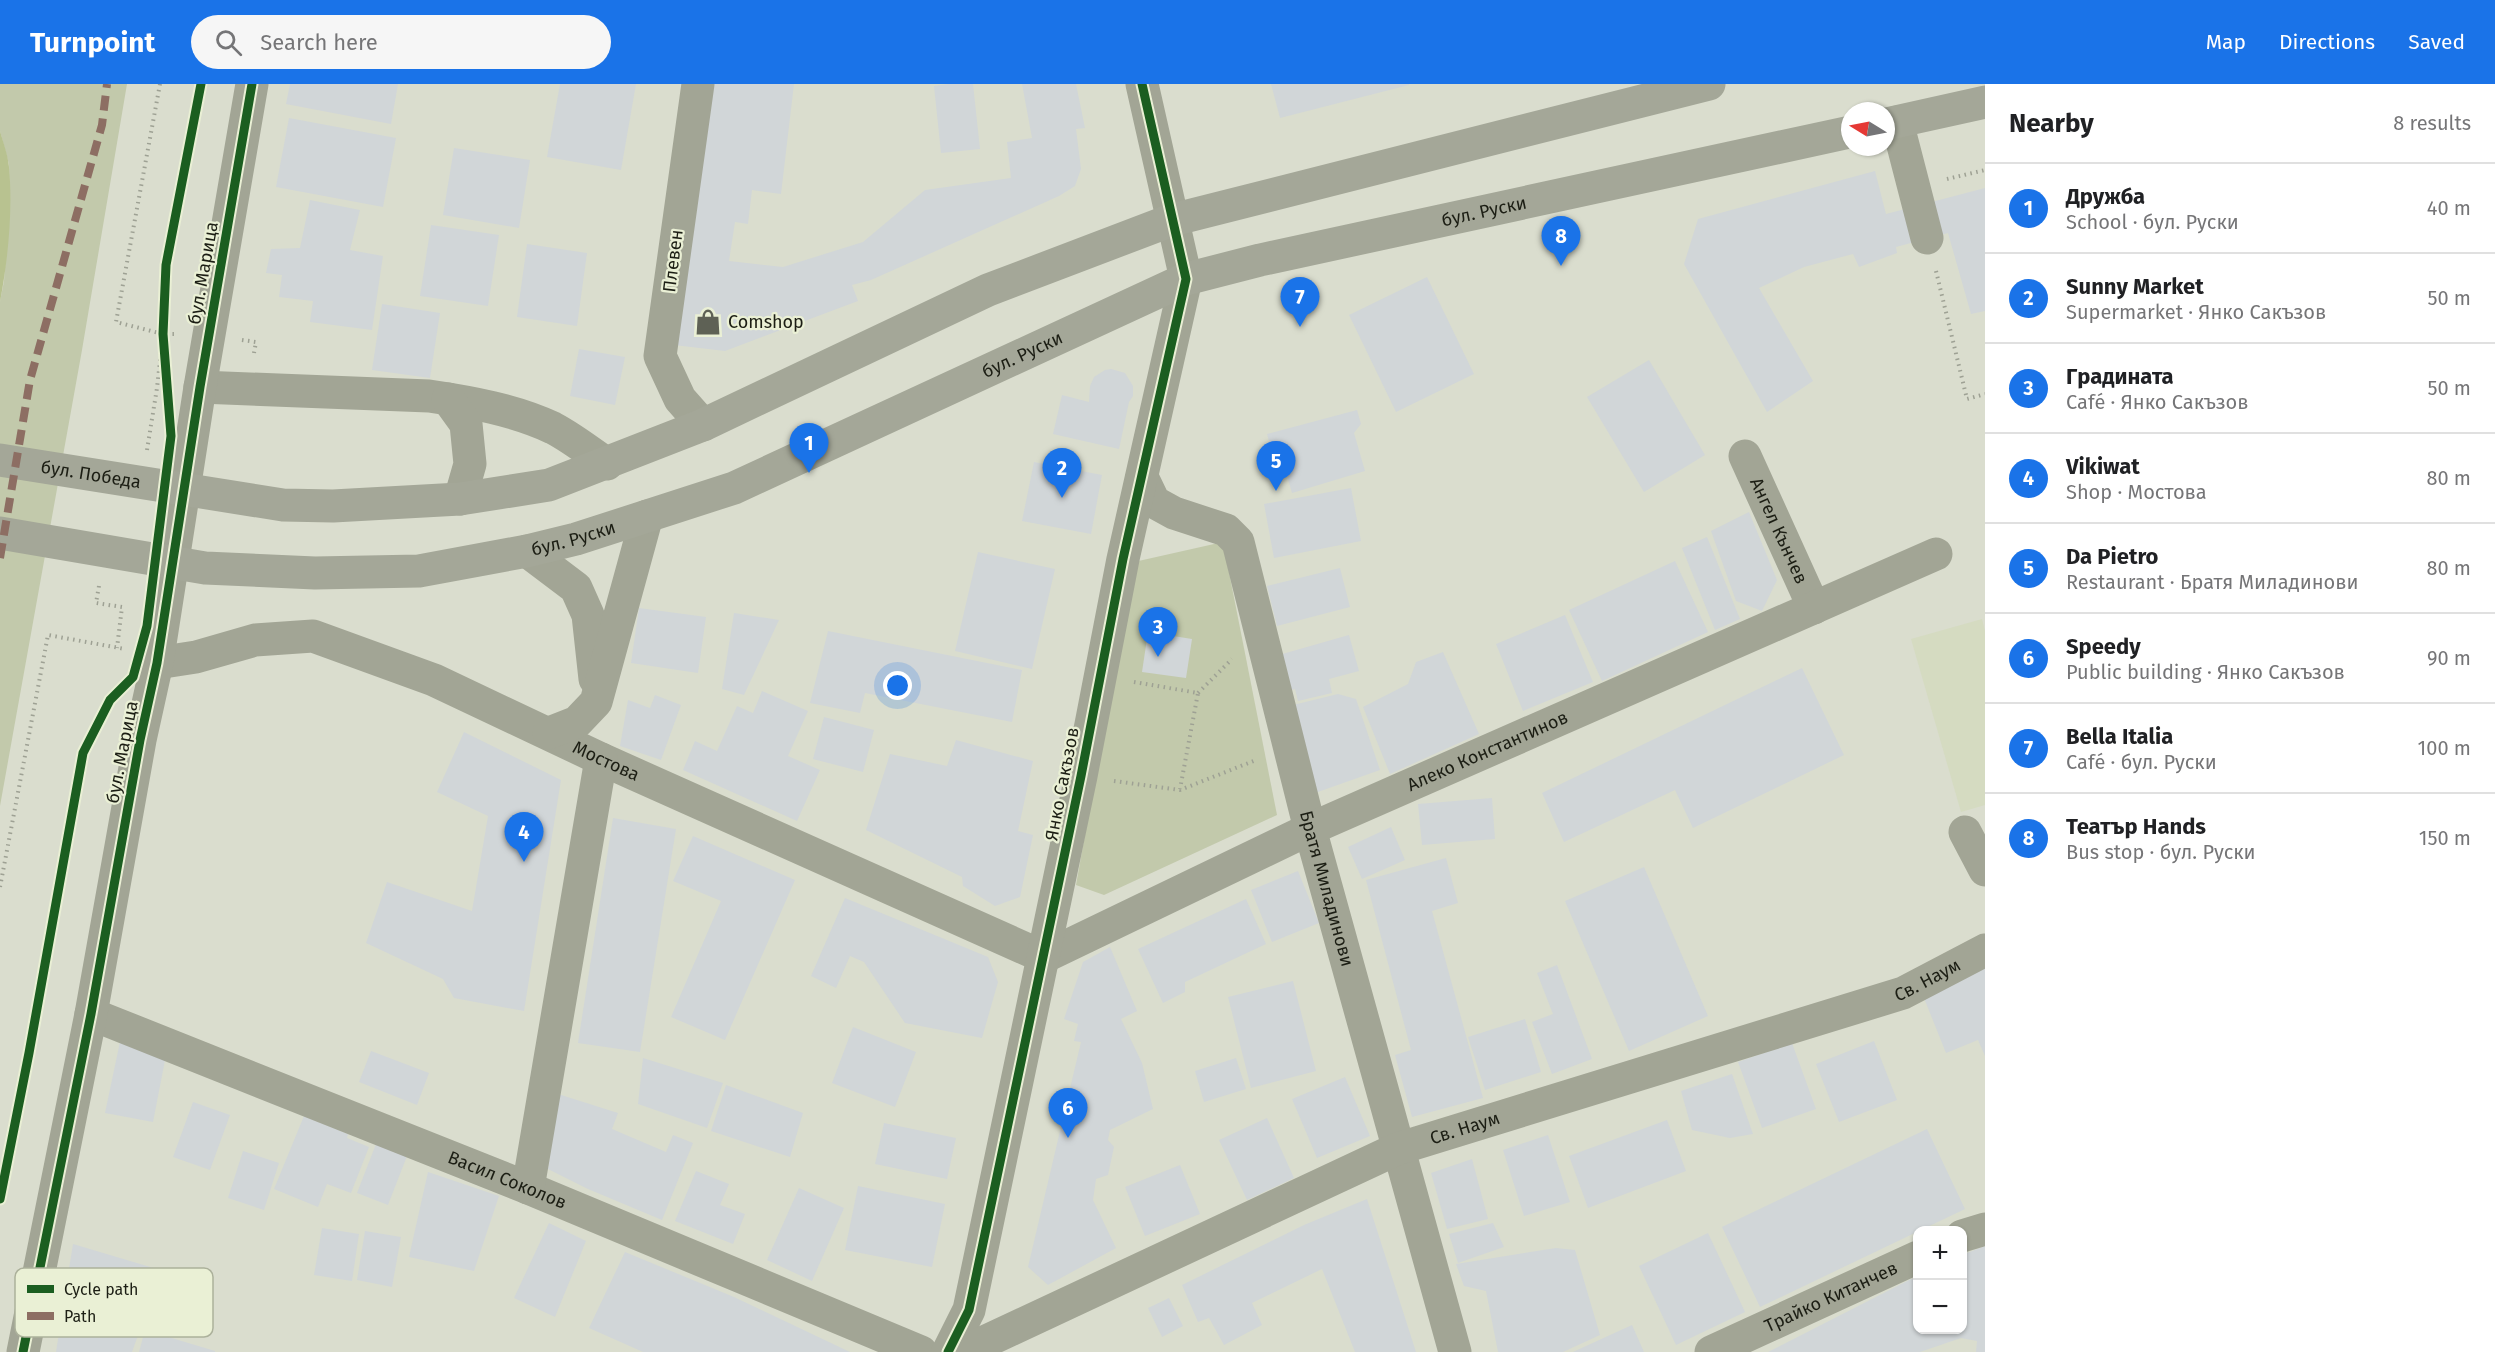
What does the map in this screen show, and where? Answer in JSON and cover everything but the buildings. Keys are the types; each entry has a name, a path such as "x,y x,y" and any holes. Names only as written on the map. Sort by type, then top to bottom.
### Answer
{"main road":[{"path":"460,499 549,485 607,464 704,425 988,290 1172,220 1709,84"},
{"path":"1895,122 1985,102"},
{"name":"бул. Руски","path":"0,532 205,568 315,573 419,571 527,551 734,488 1186,279 1260,260 1841,134"},
{"name":"бул. Победа","path":"0,460 283,505 323,506 460,499"}],"street":[{"name":"бул. Марица","path":"39,1268 92,1014 140,740 157,663 208,336 252,84"},
{"name":"Плевен","path":"698,84 660,356 680,399 704,425"},
{"name":"Янко Сакъзов","path":"948,1352 969,1310 1044,957 1123,559 1186,279 1142,84"},
{"path":"1895,136 1931,252"},
{"path":"200,387 429,396 448,399 521,415 554,429 607,464"},
{"path":"448,399 466,424 470,464 460,499"},
{"name":"Ангел Кънчев","path":"1745,456 1814,608"},
{"name":"Братя Миладинови","path":"1142,477 1154,502 1174,513 1226,530 1238,542 1310,829 1455,1352"},
{"path":"549,733 577,722 596,702 647,516"},
{"path":"527,551 576,588 580,596 588,615 596,702"},
{"name":"Алеко Константинов","path":"1044,957 1310,829 1936,554"},
{"name":"Мостова","path":"157,663 196,657 255,640 313,636 435,680 601,759 1044,957"},
{"path":"528,1188 601,759"},
{"path":"1965,832 1985,870"},
{"name":"Св. Наум","path":"963,1352 1397,1149 1903,993 1985,950"},
{"name":"Васил Соколов","path":"92,1014 528,1188 921,1352"},
{"path":"1967,1234 1985,1229"},
{"name":"Трайко Китанчев","path":"1711,1352 1913,1259"},
{"name":"бул. Марица","path":"22,1352 25,1337"}],"path":[{"path":"160,84 116,322 163,334 208,336"},
{"path":"1931,252 1967,399 1985,394"},
{"path":"163,322 167,391"},
{"path":"147,450 158,388 163,334"},
{"path":"0,887 48,635 117,648 122,607 96,603 99,582"},
{"path":"1100,676 1198,693 1180,790"},
{"path":"1081,776 1180,790 1289,746"}],"shaded area":[{"path":"0,84 127,84 0,806 0,302 4,281 10,203 9,164 0,131"},
{"path":"0,131 7,153 10,218 0,302"},
{"path":"1223,542 1277,815 1104,895 1076,885 1134,562"},
{"path":"1982,619 1985,631 1985,805 1961,812 1911,639"}],"marked path":[{"path":"0,558 30,380 102,125 107,84"}],"cycle path":[{"path":"0,1199 83,753 110,700 133,677 147,626 171,436 163,334 166,265 201,84"},
{"path":"40,1268 91,1014 140,740 157,663 200,387 252,84"},
{"path":"948,1352 969,1310 1081,776 1123,559 1186,279 1142,84"},
{"path":"23,1352 26,1337"}],"place":[{"name":"Театър Hands","path":"1561,266"},
{"name":"Comshop","path":"708,322"},
{"name":"Bella Italia","path":"1300,327"},
{"name":"Дружба","path":"809,473"},
{"name":"Da Pietro","path":"1276,491"},
{"name":"Sunny Market","path":"1062,498"},
{"name":"Градината","path":"1158,657"},
{"name":"Vikiwat","path":"524,862"},
{"name":"Speedy","path":"1068,1138"}]}
